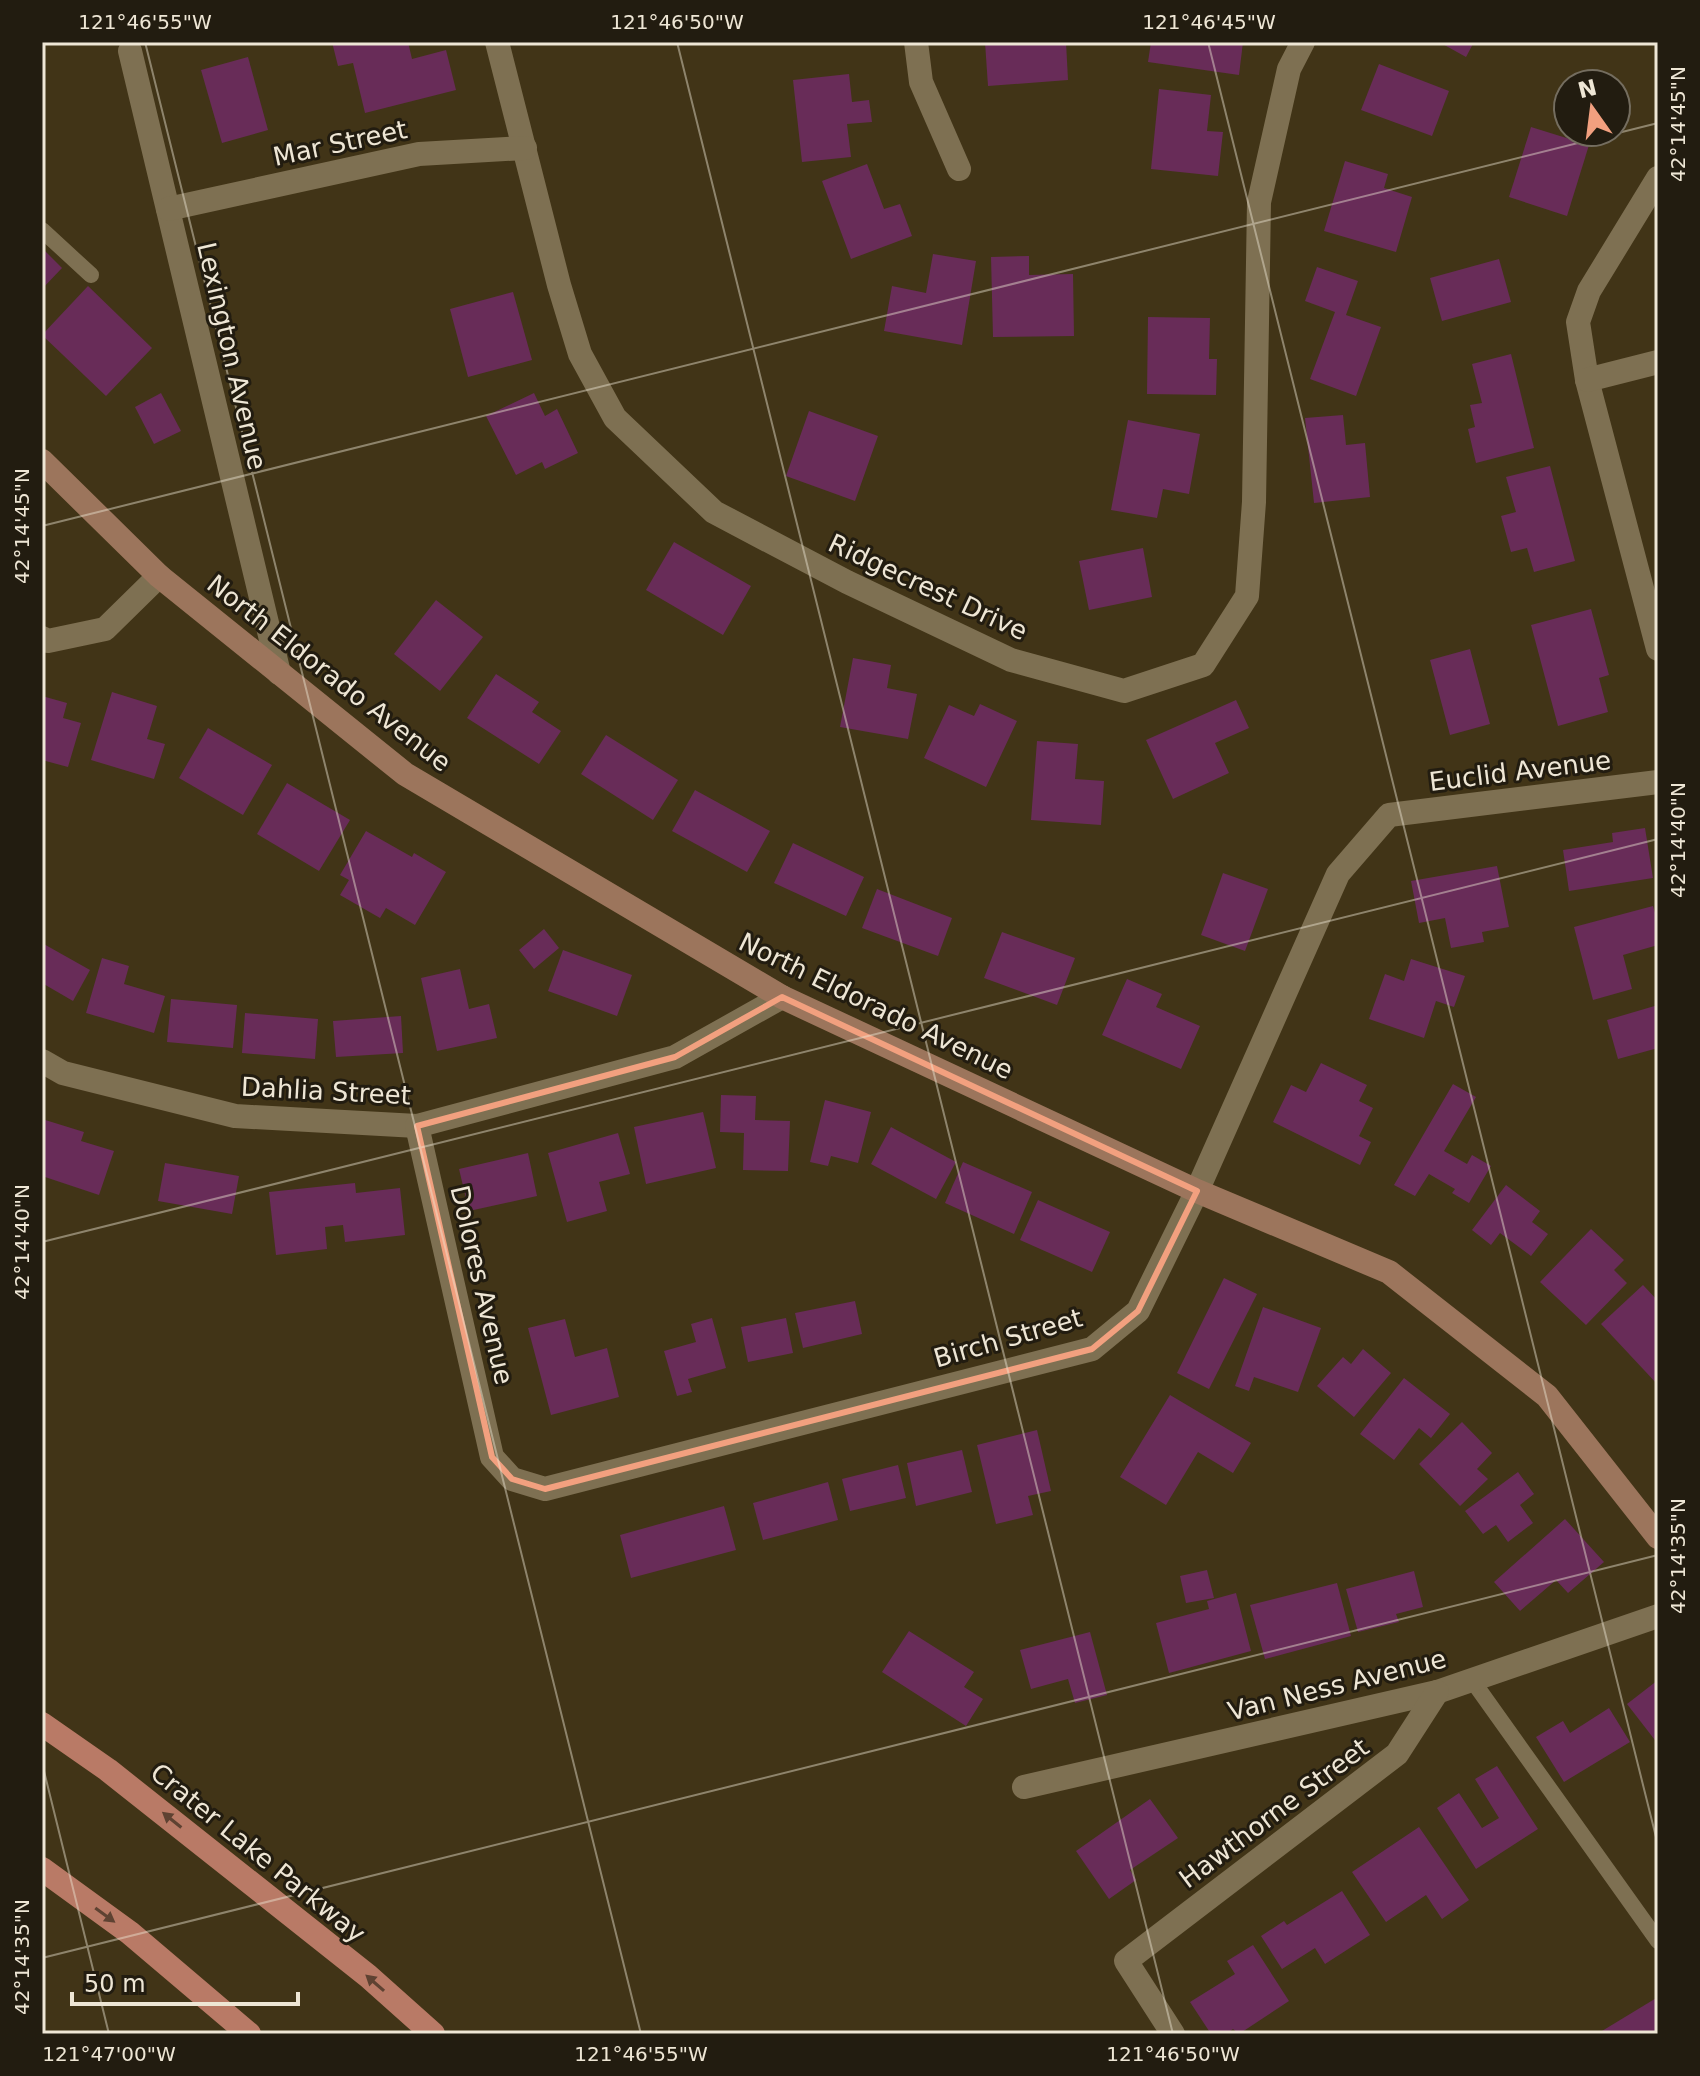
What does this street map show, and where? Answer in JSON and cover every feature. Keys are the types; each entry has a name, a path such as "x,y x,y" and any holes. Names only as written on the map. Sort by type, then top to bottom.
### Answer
{"main road":[{"name":"Crater Lake Parkway","path":"42,1724 121,1779 368,1976 433,2034"},
{"path":"42,1869 130,1933 249,2034"}],"street":[{"name":"Ridgecrest Drive","path":"497,42 559,285 580,354 615,418 714,512 847,582 1011,660 1124,691 1203,665 1247,596 1254,502 1259,202 1289,69 1303,42"},
{"path":"916,42 921,82 959,169"},
{"name":"Lexington Avenue","path":"130,51 279,673"},
{"name":"Mar Street","path":"168,209 419,154 525,148"},
{"path":"1658,178 1589,291 1578,322 1587,380 1658,649"},
{"path":"1587,380 1658,362"},
{"name":"North Eldorado Avenue","path":"42,461 159,576 405,774 782,997 1197,1191 1389,1272 1547,1396 1658,1537"},
{"path":"42,638 48,641 105,629 159,576"},
{"name":"Euclid Avenue","path":"1389,815 1658,782"},
{"name":"Birch Street","path":"492,1457 512,1479 545,1489 1092,1349 1138,1311 1197,1191 1338,874 1389,815"},
{"name":"Dahlia Street","path":"42,1061 63,1073 235,1116 417,1126 675,1057 782,997"},
{"name":"Dolores Avenue","path":"417,1126 492,1457"},
{"name":"Van Ness Avenue","path":"1024,1787 1437,1692 1658,1616"},
{"name":"Hawthorne Street","path":"1173,2034 1126,1961 1397,1754 1437,1692"}],"lane":[{"path":"42,230 91,275"},
{"path":"1472,1680 1658,1941"}],"highlighted area":[{"path":"782,997 1197,1191 1138,1311 1092,1349 545,1489 512,1479 492,1457 417,1126 675,1057"}],"building":[{"path":"332,42 408,42 412,59 446,50 456,90 365,113 353,63 338,66"},
{"path":"985,42 1066,42 1068,80 988,86"},
{"path":"1151,42 1243,42 1239,75 1148,62"},
{"path":"1439,42 1474,42 1466,57"},
{"path":"248,57 268,130 222,143 201,70"},
{"path":"1379,64 1449,91 1432,136 1361,110"},
{"path":"849,74 852,102 869,100 872,122 847,124 851,157 802,162 793,80"},
{"path":"1159,89 1211,95 1207,131 1223,132 1218,176 1151,169"},
{"path":"1531,127 1552,134 1552,148 1588,148 1567,216 1509,197"},
{"path":"1345,161 1388,174 1384,188 1412,197 1396,252 1324,231"},
{"path":"867,164 884,209 900,204 912,236 851,259 822,181"},
{"path":"42,248 62,268 42,289"},
{"path":"933,254 976,261 962,345 884,331 892,286 926,293"},
{"path":"1029,256 1029,275 1073,274 1074,336 993,337 991,257"},
{"path":"1499,259 1511,302 1442,321 1430,278"},
{"path":"1317,267 1358,281 1346,315 1381,327 1356,396 1310,379 1335,312 1305,301"},
{"path":"88,286 152,348 106,396 42,335"},
{"path":"513,292 532,360 468,377 450,309"},
{"path":"1148,317 1210,318 1209,359 1217,359 1216,395 1147,394"},
{"path":"1511,354 1534,448 1476,463 1468,429 1475,427 1470,405 1482,403 1472,364"},
{"path":"161,393 181,431 154,444 135,407"},
{"path":"534,393 545,416 557,409 578,453 545,469 542,462 516,475 486,416"},
{"path":"809,411 878,436 855,501 786,476"},
{"path":"1343,415 1346,445 1365,443 1370,497 1314,503 1305,418"},
{"path":"1128,420 1200,434 1189,494 1163,489 1157,518 1111,510"},
{"path":"1550,466 1575,561 1534,572 1527,548 1511,552 1501,516 1516,512 1506,477"},
{"path":"674,542 751,586 723,635 646,590"},
{"path":"1143,548 1152,597 1089,610 1079,561"},
{"path":"436,600 483,637 440,691 394,654"},
{"path":"1591,609 1609,675 1599,678 1608,712 1558,726 1531,625"},
{"path":"1470,649 1490,724 1450,735 1430,660"},
{"path":"853,658 891,665 887,688 917,694 908,739 840,727"},
{"path":"496,674 539,702 532,712 561,731 539,764 467,718"},
{"path":"112,692 157,706 147,739 165,744 154,779 91,760"},
{"path":"42,696 67,703 63,718 81,723 68,767 42,760"},
{"path":"1236,700 1249,728 1215,743 1229,773 1173,799 1146,740"},
{"path":"980,704 1017,721 986,787 924,758 949,705 974,716"},
{"path":"208,728 272,765 243,815 179,778"},
{"path":"606,735 678,780 653,820 581,774"},
{"path":"1037,741 1078,744 1075,779 1104,781 1101,825 1031,820"},
{"path":"287,783 350,820 319,871 257,834"},
{"path":"695,790 770,831 747,872 672,831"},
{"path":"1645,828 1653,878 1569,891 1563,850 1613,842 1612,833"},
{"path":"366,831 446,872 415,925 386,908 380,918 340,895 349,880 340,875"},
{"path":"793,843 864,877 846,916 774,883"},
{"path":"1497,866 1509,927 1482,932 1484,942 1451,948 1445,918 1419,923 1411,881"},
{"path":"1223,873 1268,889 1245,951 1201,935"},
{"path":"877,889 952,918 938,956 862,928"},
{"path":"1653,906 1658,923 1658,945 1623,955 1632,989 1593,1000 1574,927"},
{"path":"544,929 559,948 534,969 519,950"},
{"path":"1002,932 1075,958 1057,1005 984,978"},
{"path":"42,943 90,970 73,1001 42,983"},
{"path":"563,950 632,975 617,1016 548,991"},
{"path":"102,958 129,966 124,984 165,996 154,1033 86,1013"},
{"path":"1411,959 1465,976 1454,1007 1436,1001 1424,1038 1369,1019 1385,974 1404,981"},
{"path":"460,969 469,1009 489,1004 497,1038 437,1051 421,978"},
{"path":"1127,979 1162,994 1156,1007 1200,1026 1181,1069 1102,1035"},
{"path":"171,999 237,1005 233,1048 167,1042"},
{"path":"1658,1005 1658,1048 1618,1059 1607,1020"},
{"path":"245,1013 318,1019 315,1059 242,1053"},
{"path":"401,1016 403,1053 336,1057 333,1021"},
{"path":"1321,1063 1367,1085 1359,1101 1373,1108 1359,1136 1371,1142 1360,1165 1273,1122 1291,1085 1306,1092"},
{"path":"1453,1084 1476,1097 1444,1151 1467,1164 1472,1155 1491,1166 1469,1203 1452,1193 1455,1189 1429,1174 1415,1196 1394,1185"},
{"path":"721,1095 756,1096 755,1120 790,1121 788,1171 743,1170 744,1133 720,1132"},
{"path":"825,1100 871,1112 858,1163 831,1156 828,1166 810,1162"},
{"path":"703,1112 716,1168 646,1184 634,1127"},
{"path":"42,1119 84,1132 81,1141 114,1151 99,1195 42,1176"},
{"path":"891,1127 956,1162 936,1199 871,1164"},
{"path":"618,1133 630,1174 599,1182 607,1211 567,1222 548,1153"},
{"path":"528,1153 537,1196 469,1211 459,1169"},
{"path":"963,1162 1032,1192 1014,1234 945,1203"},
{"path":"165,1163 239,1176 232,1214 158,1201"},
{"path":"355,1183 356,1193 400,1188 405,1235 345,1242 343,1225 325,1227 327,1249 276,1255 269,1192"},
{"path":"1506,1185 1540,1211 1532,1222 1548,1234 1531,1256 1500,1233 1491,1245 1472,1230"},
{"path":"1038,1200 1110,1232 1092,1272 1020,1240"},
{"path":"1591,1229 1624,1260 1614,1270 1627,1283 1586,1325 1540,1282"},
{"path":"1224,1278 1257,1294 1209,1389 1177,1373"},
{"path":"1643,1285 1658,1301 1658,1385 1601,1324"},
{"path":"855,1301 862,1334 803,1348 795,1313"},
{"path":"1263,1307 1321,1328 1298,1392 1254,1377 1249,1391 1235,1386"},
{"path":"712,1318 726,1368 688,1379 692,1392 677,1396 664,1351 696,1342 691,1324"},
{"path":"786,1318 793,1353 748,1362 741,1327"},
{"path":"565,1319 575,1357 607,1348 619,1397 551,1415 528,1328"},
{"path":"1363,1349 1391,1373 1354,1417 1317,1386 1343,1357 1351,1364"},
{"path":"1404,1378 1450,1414 1431,1438 1419,1428 1394,1460 1360,1434"},
{"path":"1170,1395 1251,1443 1233,1473 1198,1452 1166,1505 1120,1477"},
{"path":"1462,1422 1492,1453 1477,1469 1488,1479 1460,1506 1419,1464"},
{"path":"1037,1430 1051,1491 1028,1496 1033,1515 996,1524 977,1445"},
{"path":"962,1450 972,1492 916,1506 907,1463"},
{"path":"898,1465 906,1498 850,1511 842,1479"},
{"path":"1518,1472 1534,1494 1520,1505 1533,1523 1508,1542 1496,1525 1483,1534 1465,1511"},
{"path":"828,1482 838,1520 763,1540 753,1503"},
{"path":"724,1506 736,1550 631,1578 620,1535"},
{"path":"1565,1519 1604,1562 1568,1593 1556,1580 1520,1611 1494,1582"},
{"path":"1207,1570 1214,1598 1186,1603 1180,1576"},
{"path":"1414,1571 1423,1607 1396,1614 1399,1622 1358,1632 1346,1589"},
{"path":"1337,1583 1351,1636 1265,1659 1250,1605"},
{"path":"1236,1593 1251,1651 1169,1673 1156,1623 1209,1609 1207,1601"},
{"path":"909,1631 974,1672 964,1687 983,1699 966,1726 882,1672"},
{"path":"1090,1632 1107,1695 1075,1703 1068,1679 1031,1689 1020,1650"},
{"path":"1658,1680 1658,1744 1627,1704"},
{"path":"1609,1708 1630,1742 1564,1782 1536,1737 1563,1721 1570,1733"},
{"path":"1497,1766 1538,1829 1476,1869 1437,1808 1459,1793 1482,1828 1499,1818 1475,1779"},
{"path":"1150,1799 1178,1838 1130,1870 1136,1880 1109,1899 1076,1851"},
{"path":"1419,1827 1469,1900 1442,1919 1426,1895 1386,1922 1352,1872"},
{"path":"1342,1891 1370,1935 1325,1964 1315,1948 1282,1969 1261,1936 1284,1921 1287,1925"},
{"path":"1253,1945 1289,2001 1239,2034 1233,2029 1226,2034 1211,2034 1190,2002 1235,1974 1227,1961"},
{"path":"1658,1997 1658,2034 1597,2034"}]}
